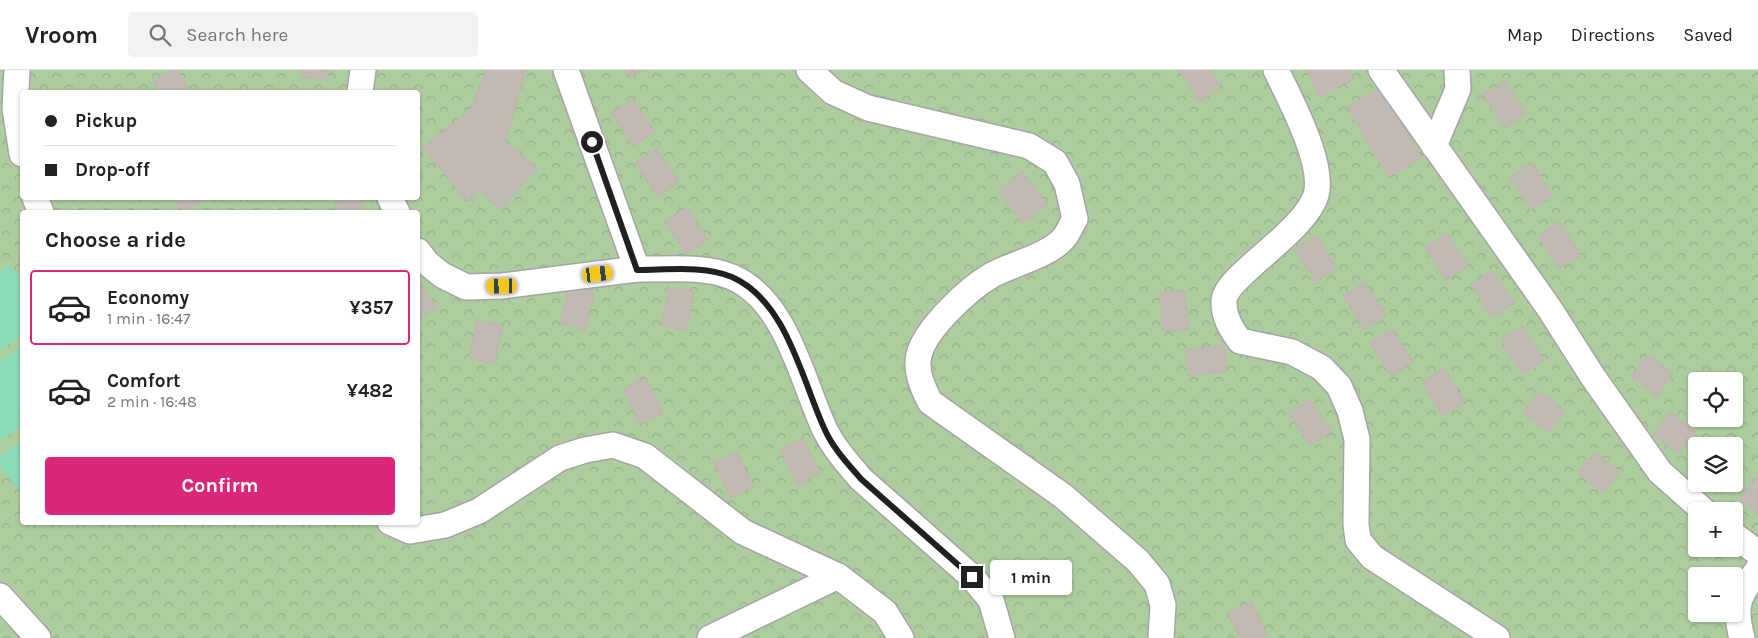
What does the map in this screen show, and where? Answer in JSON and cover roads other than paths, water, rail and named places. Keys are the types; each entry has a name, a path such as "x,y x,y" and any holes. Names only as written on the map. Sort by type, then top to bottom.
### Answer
{"street":[{"path":"17,70 15,108 20,141"},
{"path":"360,90 363,70"},
{"path":"566,70 637,270"},
{"path":"809,70 833,92 868,108 1029,146 1055,162 1067,184 1074,219 1063,240 1033,258 993,274 965,293 927,337 918,355 920,380 930,402 1063,496 1138,561 1157,584 1163,605 1161,638"},
{"path":"1276,70 1316,167 1316,194 1305,215 1291,231 1232,285 1224,299 1229,326 1240,341 1292,352 1322,368 1339,386 1350,411 1357,439 1356,524 1358,540 1372,557 1497,638"},
{"path":"1380,70 1549,308 1593,377 1660,472 1694,502"},
{"path":"1434,146 1458,89 1457,70"},
{"path":"420,254 427,263 442,275 466,287 502,286 637,270 706,271 732,278 760,297 784,331 826,432 847,464 861,479 972,577 991,600 999,622 1002,638"},
{"path":"397,525 410,531 445,525 479,511 560,458 585,450 613,446 645,456 743,532 838,576 885,612 901,638"},
{"path":"1743,542 1758,553"},
{"path":"1742,638 1737,619 1740,595 1758,569"},
{"path":"710,638 838,576"},
{"path":"0,596 38,638"}]}
